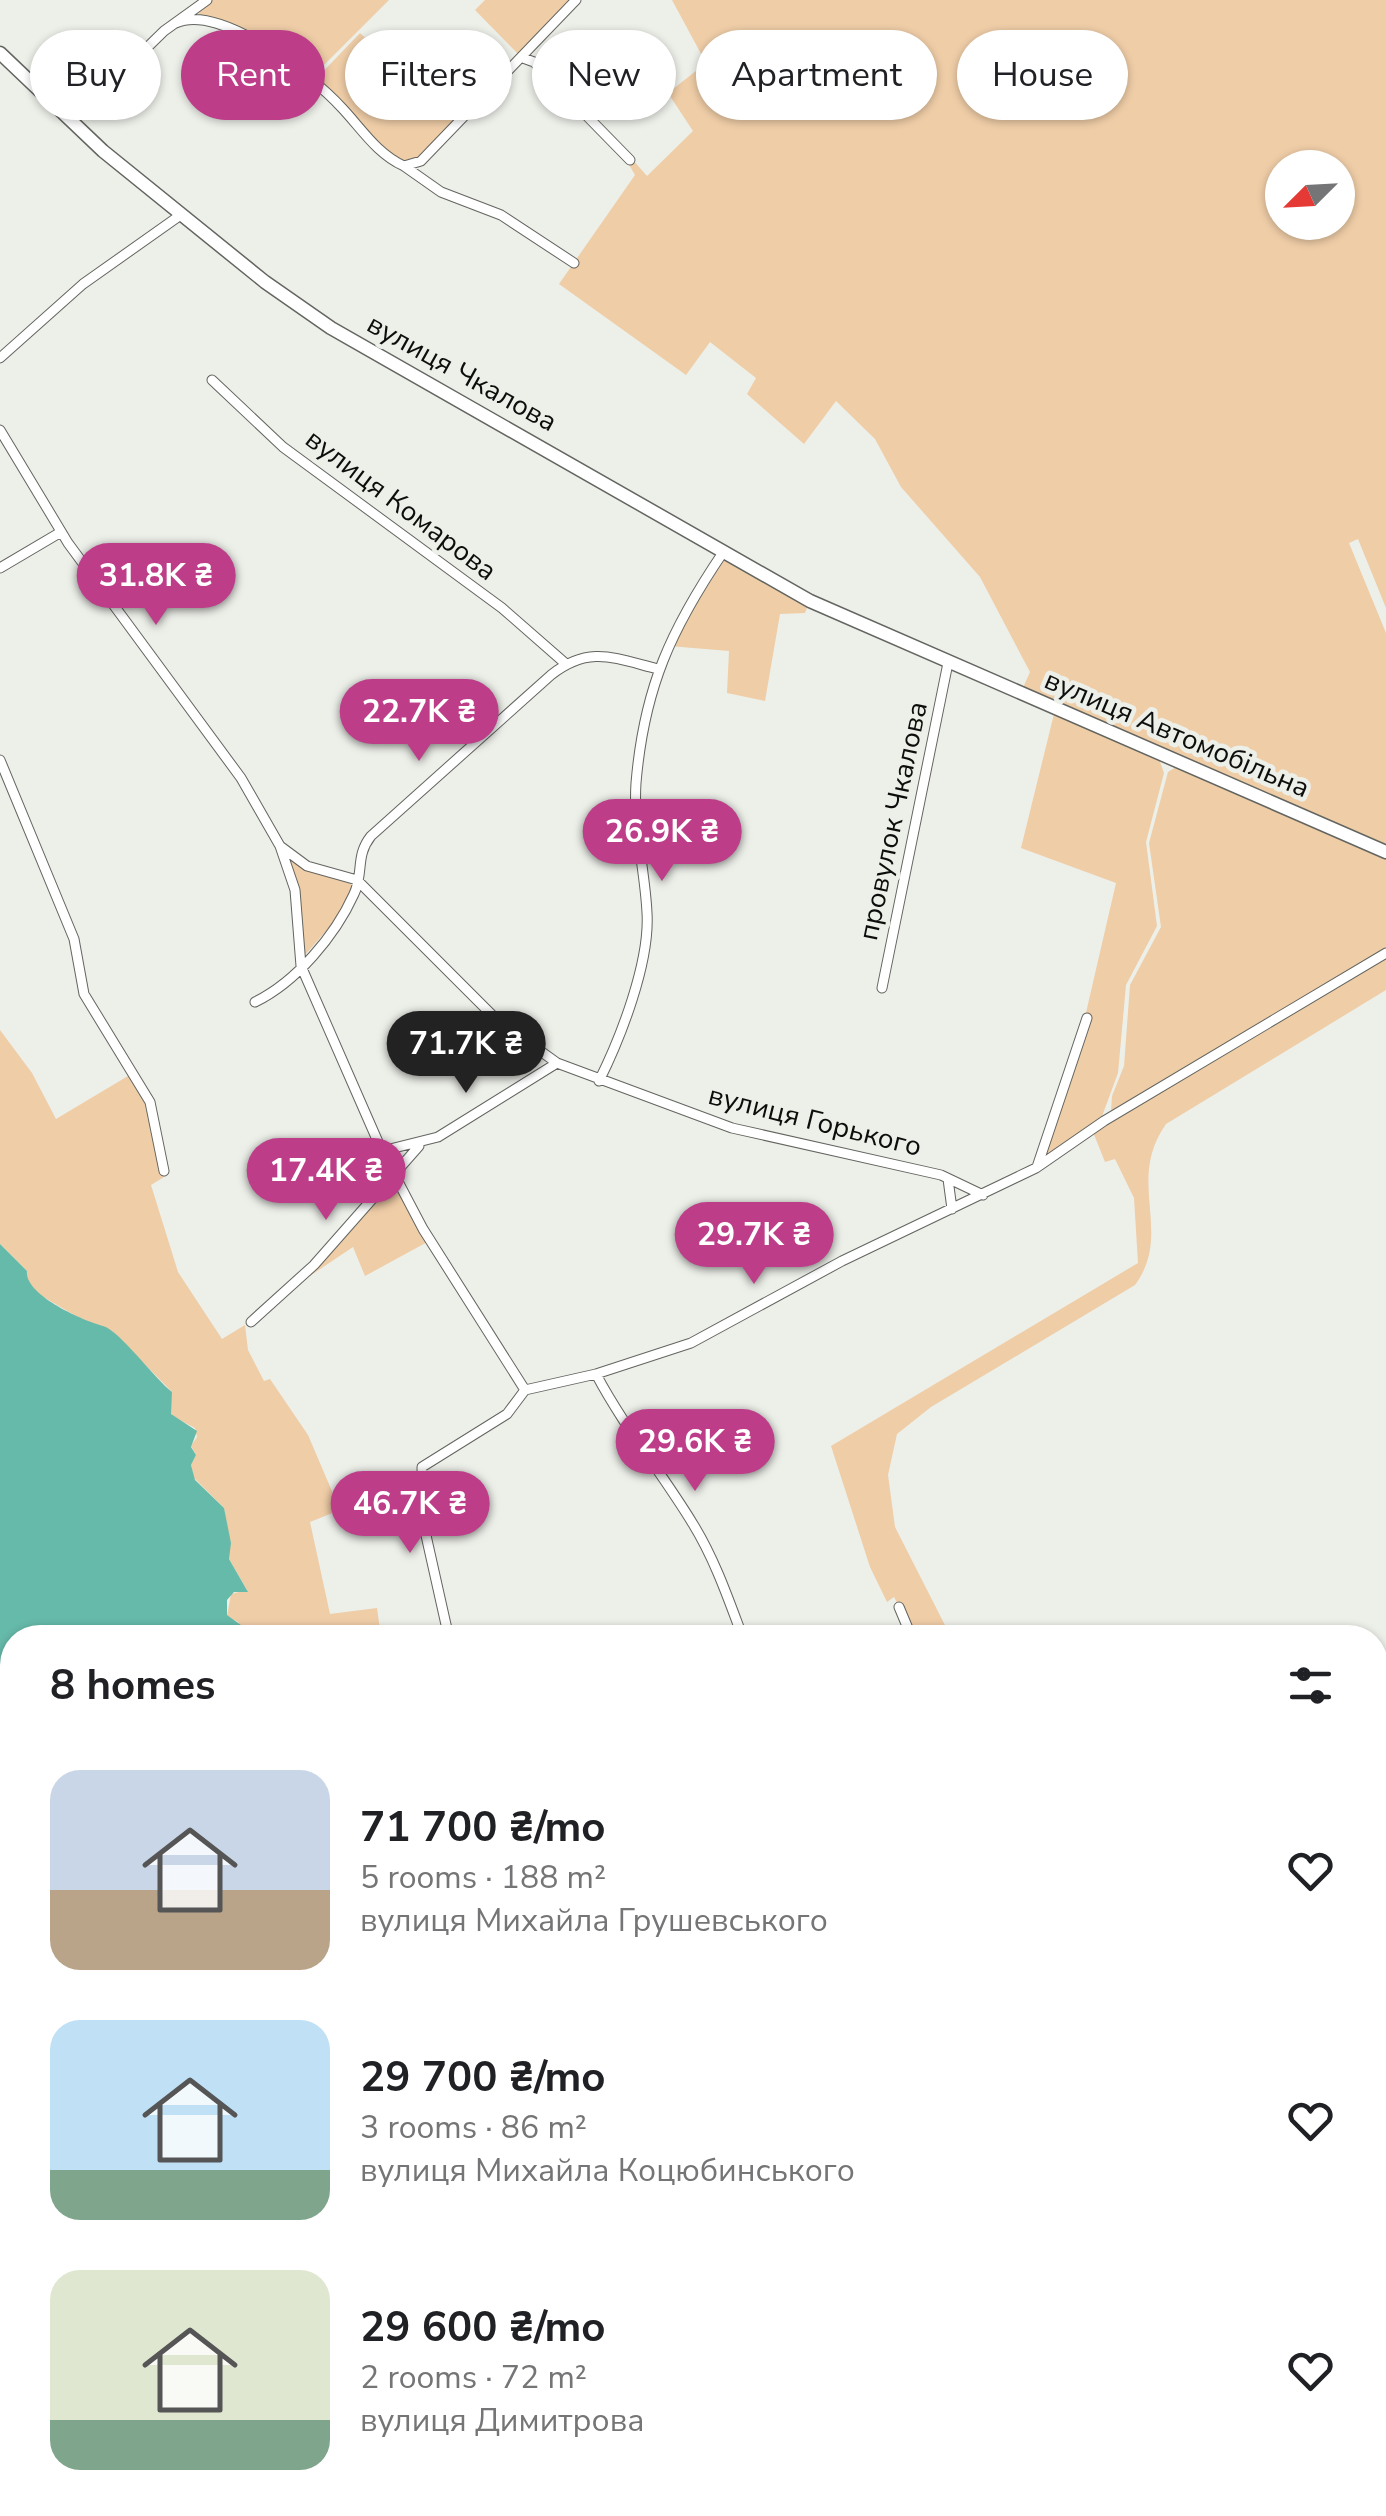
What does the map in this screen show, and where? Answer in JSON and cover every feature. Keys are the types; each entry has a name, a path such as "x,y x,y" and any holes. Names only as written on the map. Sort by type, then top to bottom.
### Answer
{"street":[{"path":"72,121 176,23 207,0"},
{"path":"404,166 421,161 576,0"},
{"path":"176,23 204,16 238,28 339,104 358,130 441,192 501,215 574,264"},
{"name":"вулиця Чкалова","path":"0,53 72,121 306,313 810,601 948,664"},
{"path":"523,58 534,62 630,160"},
{"path":"0,358 69,295 182,214"},
{"name":"вулиця Комарова","path":"212,380 284,446 502,608 566,664"},
{"path":"0,430 61,532 231,764 280,846 295,890 295,935 301,966 382,1152 496,1349 525,1390"},
{"path":"0,568 61,532"},
{"path":"599,1080 616,1048 646,931 636,782 658,668 678,621 724,551"},
{"path":"328,872 345,870 371,836 408,801 566,664 592,656 658,668"},
{"name":"вулиця Автомобільна","path":"948,664 1386,852"},
{"name":"провулок Чкалова","path":"882,988 948,664"},
{"path":"0,760 74,939 84,994 150,1102 164,1171"},
{"name":"вулиця Горького","path":"280,846 307,866 357,880 494,1018 557,1064 776,1141 948,1179 983,1195"},
{"path":"255,1002 292,980 336,923 353,896 358,855"},
{"path":"447,1625 422,1522 422,1467 507,1414 525,1390 596,1374 690,1343 842,1261 983,1195 1036,1168 1100,1123 1386,953"},
{"path":"1036,1168 1087,1018"},
{"path":"251,1322 314,1265 419,1146 557,1064"},
{"path":"382,1152 419,1146"},
{"name":"вулиця Горького","path":"948,1179 952,1210"},
{"path":"596,1374 623,1424 692,1521 713,1560 738,1625"},
{"path":"898,1606 906,1625"}],"shaded area":[{"path":"210,0 389,0 359,30 345,30 345,44 325,64 325,30 244,30 198,14"},
{"path":"485,0 573,0 545,30 532,30 532,43 520,56 512,48 512,30 495,30 475,10"},
{"path":"672,0 1386,0 1386,608 1358,539 1349,543 1386,633 1386,848 1022,690 1030,672 980,577 901,487 875,439 836,401 804,444 747,394 756,378 710,342 686,375 559,284 635,175 628,163 632,159 647,176 693,131 676,105 676,87 696,71 696,120 937,120 937,30 696,30 696,44"},
{"path":"345,49 345,113 325,91 325,70"},
{"path":"351,120 457,120 420,159 404,164"},
{"path":"725,559 808,605 805,613 780,614 765,701 727,693 729,651 669,646"},
{"path":"1054,714 1159,759 1164,773 1146,842 1157,926 1126,985 1118,1073 1101,1119 1043,1159 1085,1017 1116,883 1021,848"},
{"path":"1176,767 1386,857 1386,948 1111,1111 1112,1096 1124,1066 1130,985 1161,927 1149,843 1168,772"},
{"path":"286,853 307,868 350,883 353,889 334,922 305,955"},
{"path":"1386,958 1386,990 1166,1124 1154,1145 1149,1166 1151,1246 1135,1285 931,1407 897,1434 888,1475 895,1527 945,1625 909,1625 894,1597 887,1602 870,1567 831,1446 1138,1263 1134,1198 1115,1159 1105,1162 1093,1132"},
{"path":"0,1030 32,1073 56,1119 133,1073 154,1120 164,1177 151,1185 178,1272 222,1339 245,1325 248,1350 264,1381 270,1379 308,1435 340,1510 310,1522 330,1614 377,1608 379,1625 239,1625 227,1616 231,1594 247,1590 229,1559 224,1508 194,1478 191,1465 196,1455 191,1446 197,1437 195,1428 172,1416 172,1392 112,1331 91,1325 35,1292 27,1281 27,1271 0,1244"},
{"path":"393,1181 431,1240 365,1276 353,1247 286,1292"}],"water":[{"path":"0,1244 27,1271 35,1289 45,1298 110,1329 172,1392 171,1414 197,1431 191,1447 196,1455 191,1465 195,1480 224,1508 231,1543 229,1559 248,1592 234,1592 227,1600 227,1615 241,1625 0,1625"}]}
